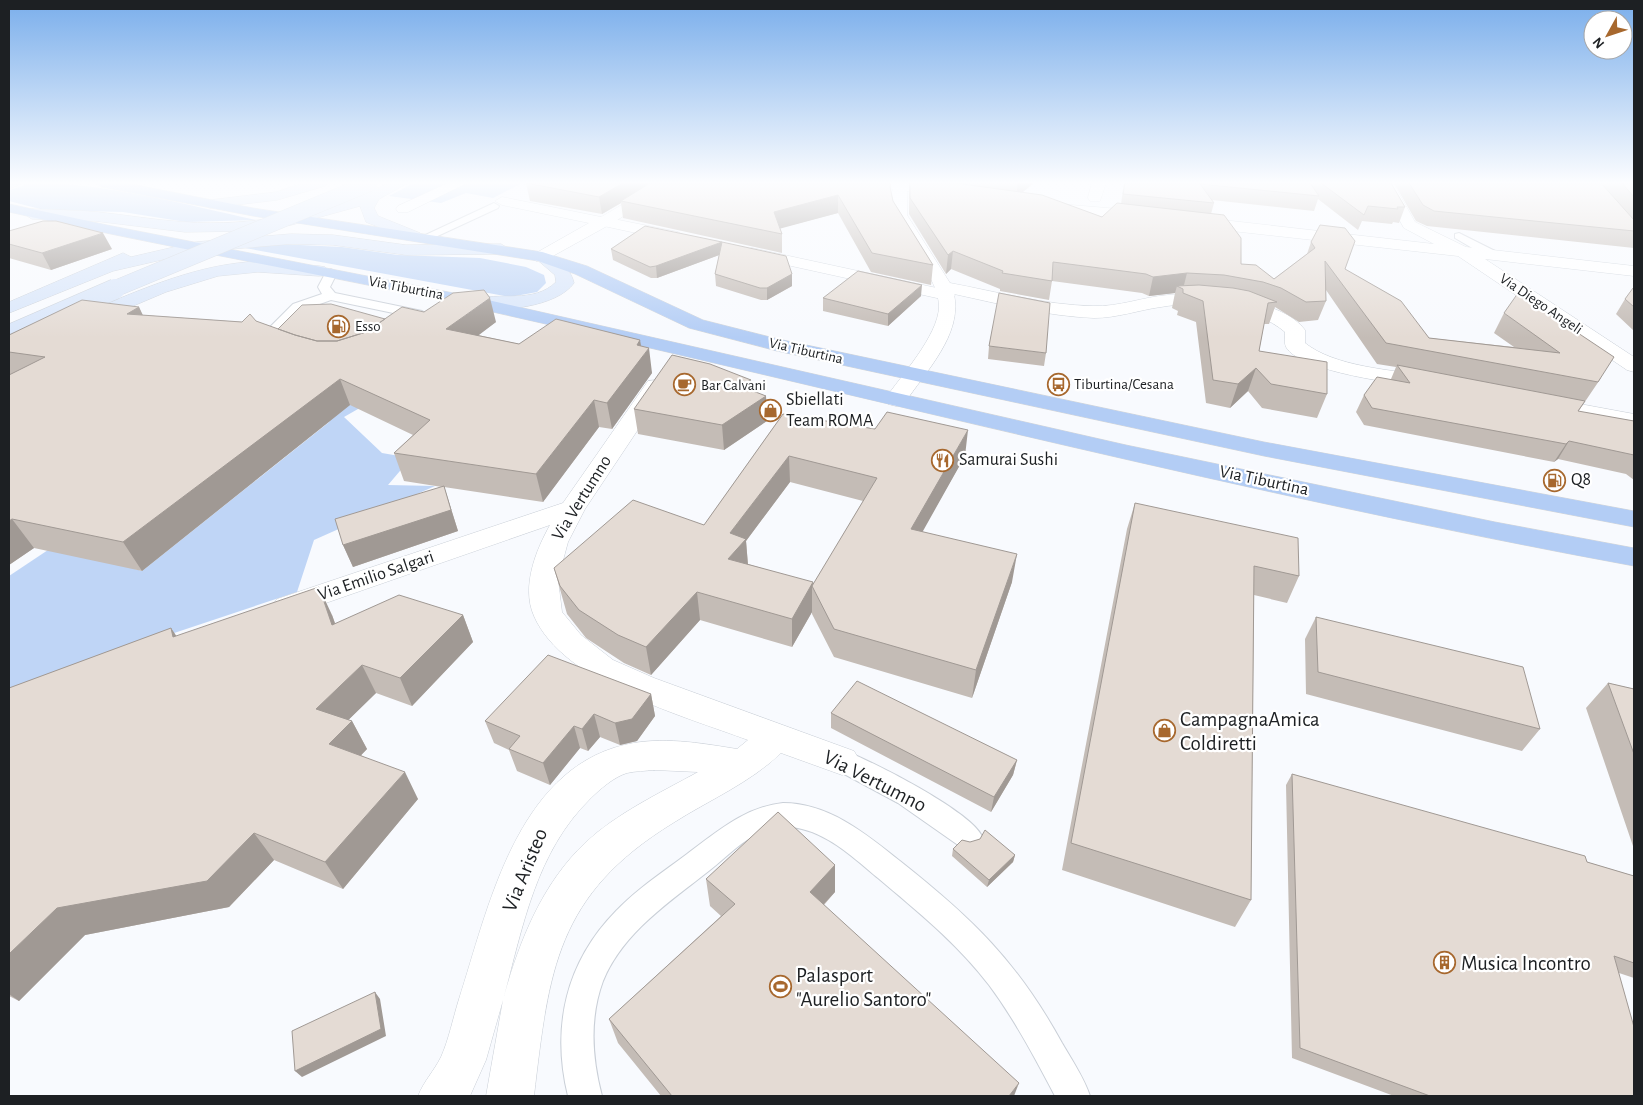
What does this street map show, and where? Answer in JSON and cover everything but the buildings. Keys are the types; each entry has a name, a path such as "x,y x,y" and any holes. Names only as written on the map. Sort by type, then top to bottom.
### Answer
{"main road":[{"path":"108,267 127,255 132,242 119,235"},
{"name":"Via Tiburtina","path":"131,235 487,305 1264,481 1634,557"},
{"path":"9,321 218,235"},
{"path":"9,335 195,254 249,235"},
{"name":"Via Tiburtina","path":"403,235 542,257 581,270 683,318 714,329 913,375 1264,449 1634,519"},
{"path":"413,235 420,237"},
{"path":"9,308 108,267 196,247 317,239 406,250 501,249"},
{"path":"487,305 543,297 560,289 564,283 563,273 542,257"},
{"path":"9,353 149,294 209,273 245,267 325,272"}],"street":[{"path":"542,257 582,235"},
{"path":"665,235 692,240"},
{"path":"896,399 938,340 946,296 910,235"},
{"path":"1350,235 1634,256"},
{"name":"Via Diego Angeli","path":"1430,235 1461,244 1634,366"},
{"path":"1461,244 1495,256 1634,271"},
{"path":"731,249 946,296 1108,312 1170,300 1226,302 1270,309 1294,330 1294,345 1307,356 1328,363 1445,385"},
{"name":"Via Vertumno","path":"683,349 572,509 554,542 544,579 544,596 548,615 570,643 602,668 643,687 842,761"},
{"path":"1520,400 1634,421"},
{"name":"Via Emilio Salgari","path":"262,614 572,509"},
{"path":"510,1096 519,1027 532,975 557,912 574,884 598,856 622,836 741,764 761,750 776,736"},
{"name":"Via Aristeo","path":"442,1096 456,1076 463,1060 521,870 538,833 559,804 599,770 623,759 684,755 741,764"}],"lane":[{"path":"420,237 426,235"},
{"path":"325,272 324,287 330,296"},
{"path":"291,347 273,341 269,336 298,307 330,296 418,315 434,313"},
{"path":"448,311 487,305"},
{"path":"404,326 418,315"},
{"name":"Via Vertumno","path":"842,761 880,778 911,796 968,836"},
{"path":"585,1096 578,1065 576,1021 584,992 595,964 609,941 642,905 730,837 760,820 790,815 826,824 854,842 935,906 961,931 1013,992 1073,1096"}],"shaded area":[{"path":"279,244 342,247 398,255 480,258 526,267 544,275 546,283 537,292 510,297 245,248"},
{"path":"377,360 419,374 344,417 382,453 411,458 388,485 435,486 314,540 297,592 9,688 9,576 54,546 142,571 328,423"}],"place":[{"name":"Esso","path":"339,326"},
{"name":"Tiburtina/Cesana","path":"1058,384"},
{"name":"Bar Calvani","path":"685,385"},
{"name":"Sbiellati Team ROMA","path":"770,410"},
{"name":"Samurai Sushi","path":"943,460"},
{"name":"Q8","path":"1555,480"},
{"name":"CampagnaAmica Coldiretti","path":"1164,731"},
{"name":"Musica Incontro","path":"1445,963"},
{"name":"Palasport \"Aurelio Santoro\"","path":"780,987"}]}
